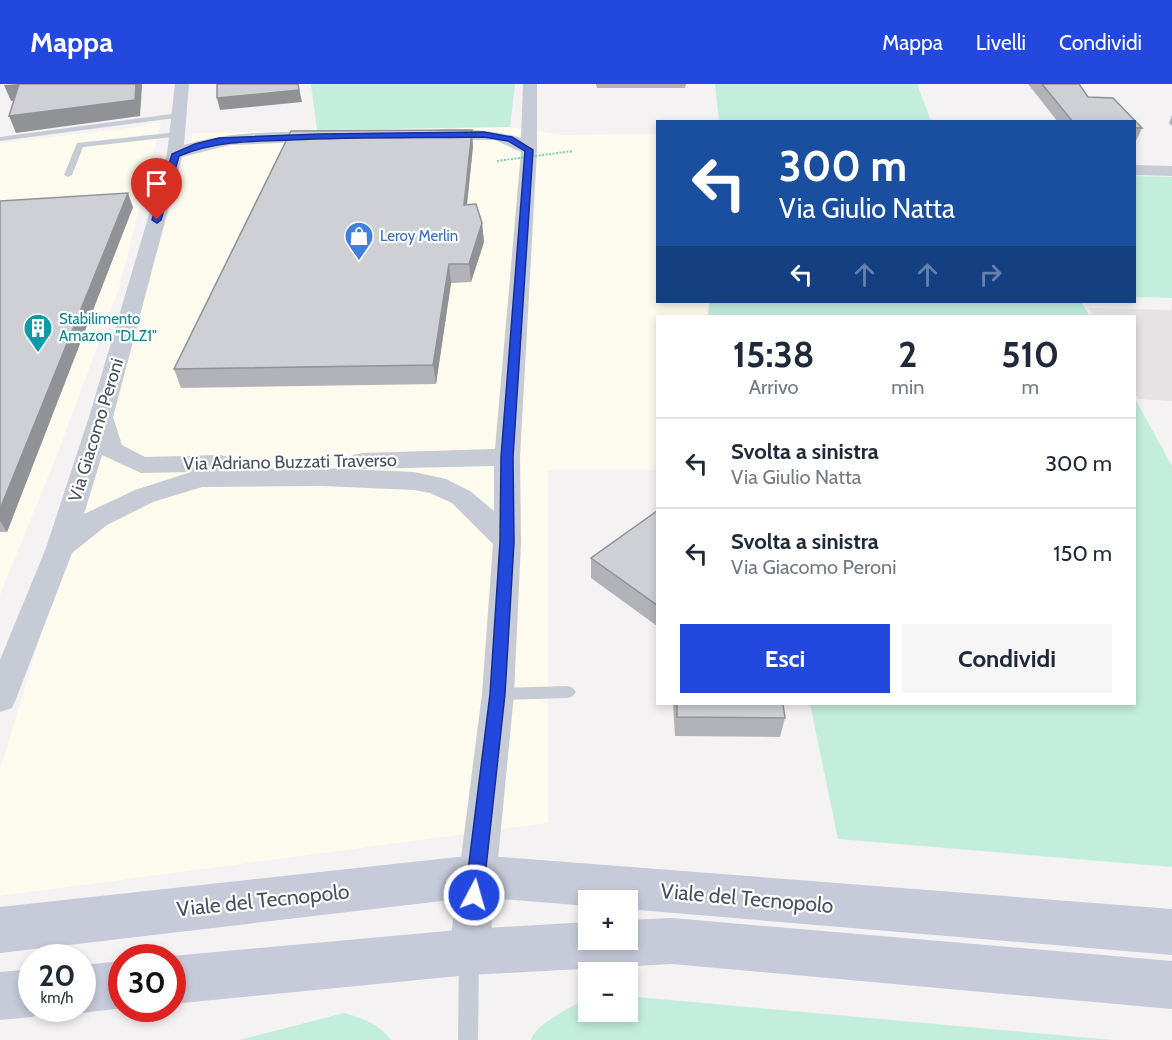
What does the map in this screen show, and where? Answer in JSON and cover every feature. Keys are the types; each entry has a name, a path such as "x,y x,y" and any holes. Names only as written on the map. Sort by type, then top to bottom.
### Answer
{"main road":[{"name":"Viale del Tecnopolo","path":"0,930 476,876 1172,932"},
{"path":"186,979 470,952 672,941 1172,985"},
{"path":"0,996 18,994"}],"street":[{"name":"Via Giacomo Peroni","path":"0,699 60,548 101,417 176,154 182,84"},
{"path":"470,952 476,876 498,694 507,542 507,457 529,150 530,84"},
{"path":"419,135 491,135 515,141 529,150"},
{"path":"176,154 198,145 219,141 340,136"},
{"path":"1136,170 1172,171"},
{"name":"Via Adriano Buzzati Traverso","path":"101,417 111,449 141,465 507,457"},
{"name":"Via Adriano Buzzati Traverso","path":"60,548 97,518 144,496 200,478 323,477 414,481 437,485 461,497 507,542"}],"lane":[{"path":"0,139 178,125"},
{"path":"68,175 80,145 178,125"},
{"path":"498,694 568,692"},
{"path":"468,1040 470,952"}],"path":[{"path":"496,161 573,152"}],"shaded area":[{"path":"161,122 119,288 57,455 0,595 0,143 145,126 145,124"},
{"path":"510,127 563,135 656,134 656,303 709,303 708,315 656,315 656,470 548,470 548,823 0,896 0,770 193,133"},
{"path":"1172,303 1172,401 1138,399 1136,396 1136,315 1092,315 1089,308 1171,310"}],"green space":[{"path":"311,84 515,84 510,127 317,130"},
{"path":"715,84 917,84 931,120 719,120"},
{"path":"1136,176 1172,177 1172,298 1136,297"},
{"path":"709,303 1082,303 1089,315 708,315"},
{"path":"1136,401 1172,466 1172,867 838,839 810,705 1136,705"},
{"path":"638,997 1112,1040 531,1040 539,1028 578,1003 578,1022 638,1022"},
{"path":"344,1013 376,1026 391,1040 239,1040"}],"building":[{"path":"19,84 136,84 135,100 9,116"},
{"path":"217,84 298,84 299,90 217,98"},
{"path":"1042,84 1079,84 1088,97 1113,98 1134,120 1071,120"},
{"name":"Leroy Merlin","path":"472,130 464,205 476,204 482,223 469,264 449,264 433,365 174,369 291,131"},
{"name":"Stabilimento Amazon \"DLZ1\"","path":"128,193 0,509 0,201"},
{"path":"656,512 656,604 591,558"},
{"path":"677,705 783,705 785,718 677,717"}],"place":[{"name":"Leroy Merlin","path":"359,262"},
{"name":"Stabilimento Amazon \"DLZ1\"","path":"38,354"}],"route":[{"path":"157,220 176,154 198,145 219,141 319,136 484,135 510,139 529,150 507,457 507,542 498,694 474,895"}]}
